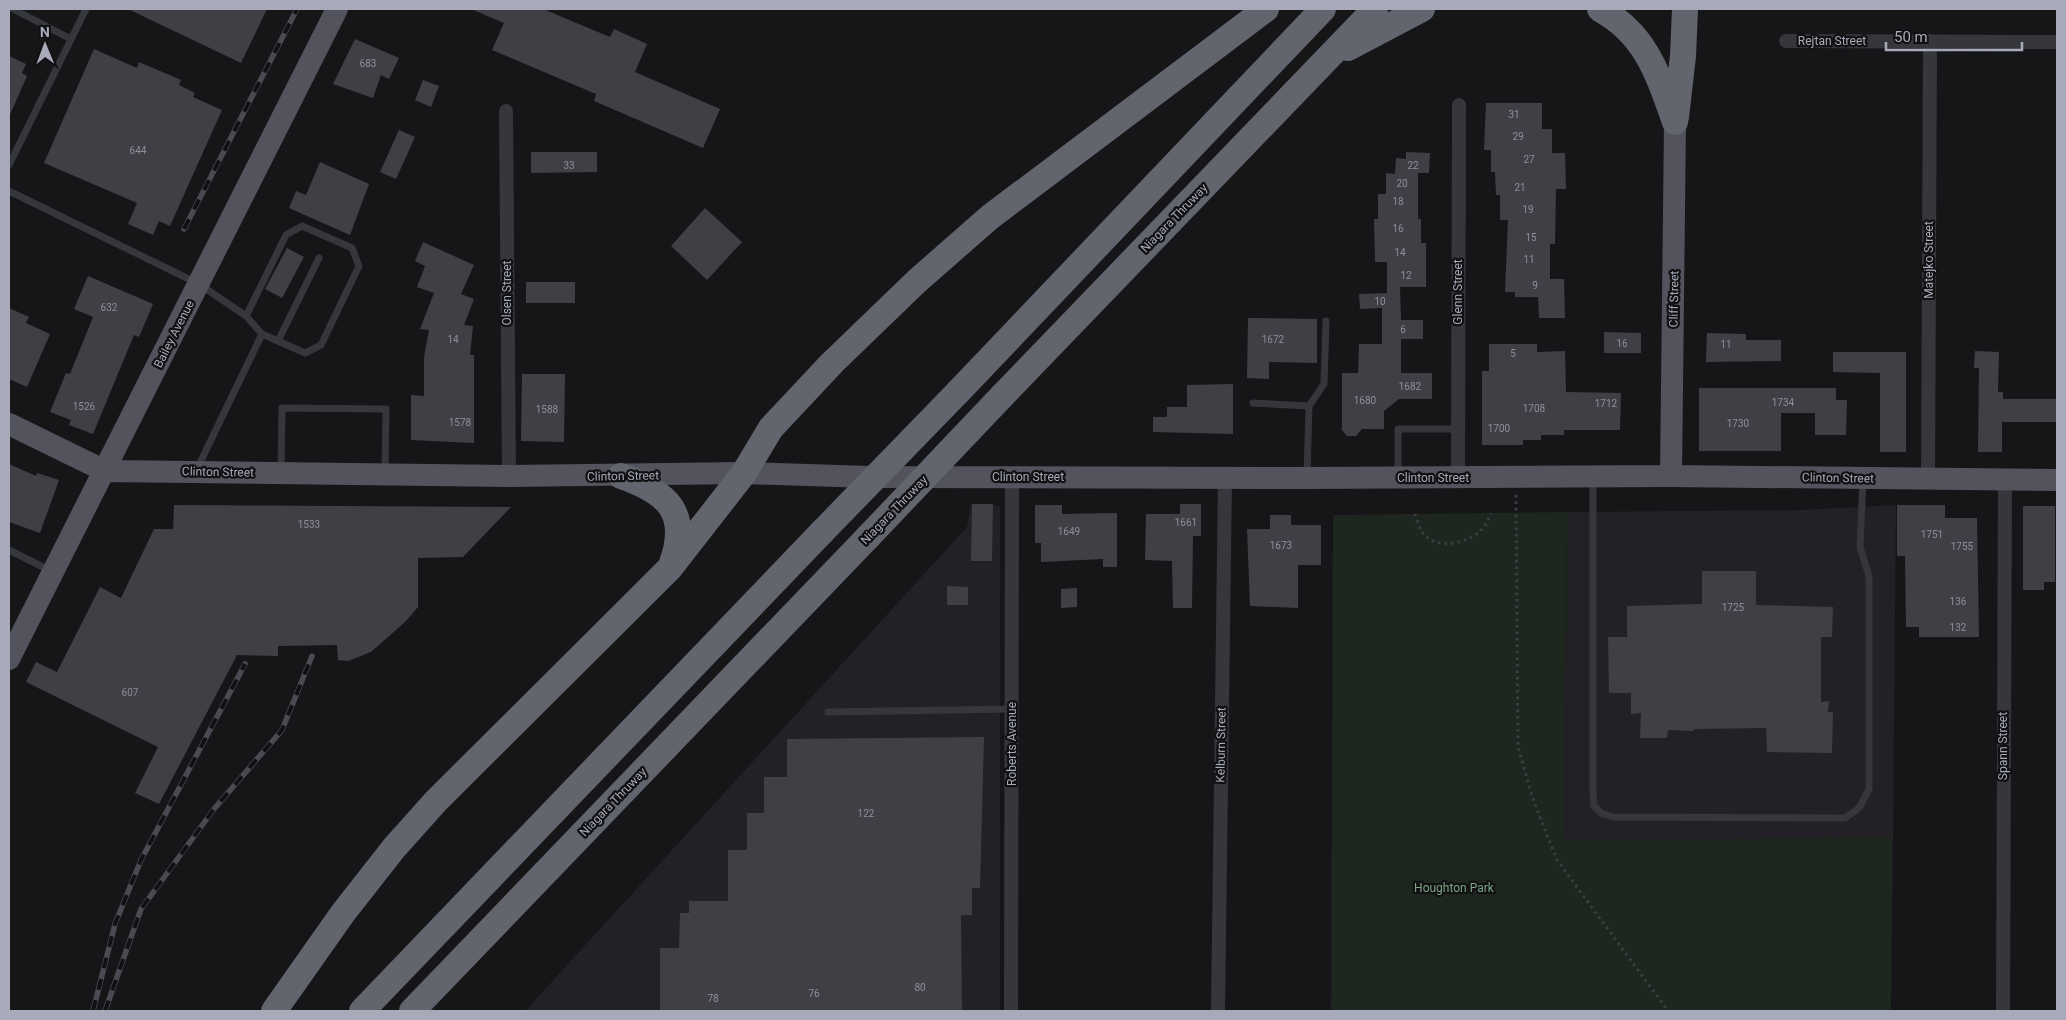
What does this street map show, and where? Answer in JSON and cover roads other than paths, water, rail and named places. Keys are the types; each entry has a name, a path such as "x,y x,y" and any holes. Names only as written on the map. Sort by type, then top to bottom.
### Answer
{"highway":[{"path":"274,1011 343,914 394,848 477,759 670,568 744,473 771,428 832,363 917,281 990,217 1266,9"},
{"path":"362,1011 958,392 1323,9"},
{"name":"Niagara Thruway","path":"412,1011 1375,9"},
{"path":"1326,61 1422,9"},
{"path":"1600,9 1621,22 1648,54 1675,122"},
{"path":"1675,122 1683,56 1685,9"},
{"path":"621,476 639,482 664,497 678,521 678,545 670,568"}],"main road":[{"name":"Bailey Avenue","path":"9,659 337,9"},
{"name":"Cliff Street","path":"1671,476 1675,122"},
{"name":"Clinton Street","path":"9,424 105,471 509,476 744,473 1012,477 1516,478 1671,476 2057,480"}],"street":[{"name":"Rejtan Street","path":"1786,41 2057,42"},
{"name":"Matejko Street","path":"1928,479 1930,41"},
{"name":"Glenn Street","path":"1458,478 1460,105"},
{"name":"Olsen Street","path":"506,110 509,476"},
{"name":"Roberts Avenue","path":"1011,1011 1012,477"},
{"name":"Kelburn Street","path":"1218,1011 1226,478"},
{"name":"Spann Street","path":"2003,1011 2005,480"}],"lane":[{"path":"13,9 71,39"},
{"path":"9,164 86,9"},
{"path":"9,191 199,284 246,316 262,334 305,353 321,345 359,266 352,248 302,226 286,235 246,316"},
{"path":"278,341 319,258"},
{"path":"1307,478 1309,406 1324,384 1326,321"},
{"path":"196,472 262,334"},
{"path":"1253,403 1309,406"},
{"path":"281,473 282,408 386,409 385,474"},
{"path":"1398,478 1398,430 1458,429"},
{"path":"1593,477 1594,806 1601,813 1613,817 1845,818 1858,808 1869,789 1869,576 1860,547 1863,478"},
{"path":"9,550 53,572"},
{"path":"828,712 1012,709"}],"railway":[{"path":"184,229 297,9"},
{"path":"105,1011 141,909 214,809 282,730 312,656"},
{"path":"93,1011 115,924 141,860 245,664"}],"park label":[{"name":"Houghton Park","path":"1454,888"}]}
